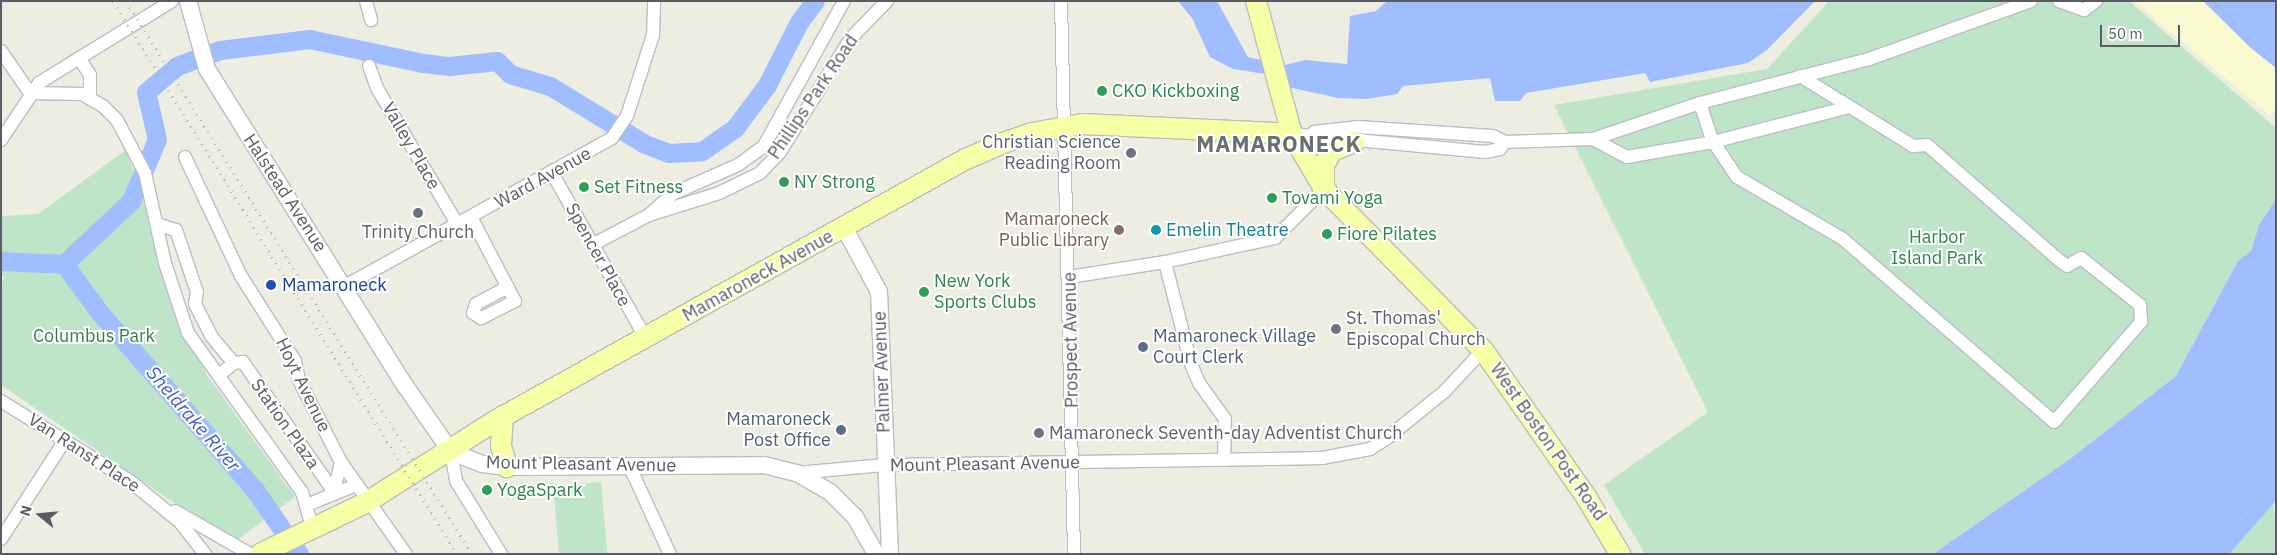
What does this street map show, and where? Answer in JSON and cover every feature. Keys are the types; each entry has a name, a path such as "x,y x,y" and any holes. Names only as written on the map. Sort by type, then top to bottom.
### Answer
{"main road":[{"name":"West Boston Post Road","path":"1256,1 1292,134 1324,189 1483,350 1524,404 1620,554"},
{"name":"Mamaroneck Avenue","path":"260,554 283,541 367,502 451,452 503,416 845,228 964,160 1032,132 1114,123 1292,134"},
{"path":"1324,189 1324,165 1332,151 1354,142"},
{"path":"503,416 501,446 507,467"}],"street":[{"path":"1,140 30,93 39,83 172,1"},
{"name":"Halstead Avenue","path":"188,1 196,38 206,69 451,452"},
{"path":"366,1 371,20"},
{"name":"Ward Avenue","path":"345,286 552,173 612,138 627,116 653,35 654,1"},
{"name":"Phillips Park Road","path":"649,215 672,194 738,165 764,146 844,1"},
{"name":"Phillips Park Road","path":"592,245 649,215 719,194 760,173 780,152 851,38 887,1"},
{"name":"Prospect Avenue","path":"1061,1 1070,277 1074,554"},
{"path":"1292,134 1358,127 1494,136 1505,142 1593,139 1700,103 1869,59 2031,1"},
{"path":"2059,1 2084,10 2096,1"},
{"path":"1,51 30,93"},
{"path":"30,93 67,92 90,96 90,75 79,58"},
{"name":"Valley Place","path":"369,66 377,88 457,224"},
{"path":"1700,103 1713,142 1737,177 1843,239 2054,422 2141,322 2140,305 2081,258 2067,266 2060,262 1927,145 1913,146 1800,76"},
{"name":"Station Plaza","path":"90,96 117,120 138,157 152,197 165,263 188,333 201,355 220,374 261,438 302,492 307,505 305,513 307,530"},
{"path":"1593,139 1627,157 1713,142 1849,107"},
{"path":"1292,134 1354,142 1485,152 1500,150 1505,142"},
{"name":"Hoyt Avenue","path":"184,157 241,276 296,361 299,380 341,462 367,502 406,554"},
{"name":"Spencer Place","path":"552,173 645,338"},
{"path":"1070,277 1165,262 1275,238 1324,189"},
{"path":"470,218 508,287"},
{"name":"Station Plaza","path":"158,224 176,230 197,292 195,304 211,336 234,363 242,362 334,492"},
{"name":"Palmer Avenue","path":"845,228 879,292 884,465 890,554"},
{"path":"1165,262 1191,364 1199,383 1225,419 1224,460"},
{"path":"181,308 195,304"},
{"name":"Mount Pleasant Avenue","path":"451,452 482,464 507,467 764,464 797,473 884,465 1322,458 1370,449 1445,391 1483,350"},
{"path":"220,374 234,363"},
{"name":"Van Ranst Place","path":"1,400 130,480 192,534 205,554"},
{"path":"1,539 65,440"},
{"path":"451,452 456,481 501,554"},
{"name":"Station Plaza","path":"334,492 341,462"},
{"path":"629,465 670,554"},
{"path":"797,473 819,483 838,499 855,517 876,554"},
{"path":"307,505 334,492 356,485"},
{"name":"Van Ranst Place","path":"165,509 250,554"}],"green space":[{"name":"Harbor Island Park","path":"1829,1 2129,1 2276,128 2276,199 2259,225 2251,251 2238,261 2176,376 2070,459 1933,554 1645,554 1604,485 1708,412 1554,105 1767,69"},
{"name":"Columbus Park","path":"126,150 206,374 295,497 233,543 1,385 1,283 5,277 1,276 1,216 38,214"},
{"path":"601,482 607,554 559,554 553,486"},
{"path":"2274,503 2276,554 2229,554"}],"sand":[{"path":"2134,1 2203,1 2276,68 2276,109 2270,116"}],"water":[{"path":"1178,1 1217,1 1248,57 1285,65 1305,60 1347,64 1350,16 1376,11 1387,1 1815,1 1768,49 1748,63 1650,82 1645,73 1526,93 1520,101 1495,101 1490,78 1403,86 1397,94 1366,99 1338,98 1288,87 1286,77 1233,69 1210,57 1192,18"},
{"path":"2203,1 2276,1 2276,68 2252,49"},
{"path":"2276,199 2276,501 2229,554 1933,554 2070,459 2176,376 2238,261 2251,251 2259,225"}],"waterway":[{"path":"1,261 64,264 131,201 157,139 146,92 177,66 220,50 309,39 423,63 449,66 497,61 510,74 550,86 645,144 668,153 702,151 735,128 767,85 799,22 815,1"},
{"name":"Sheldrake River","path":"64,264 100,313 255,490 299,554"}],"railway":[{"path":"113,1 457,554"},
{"path":"126,1 472,554"}],"place":[{"name":"CKO Kickboxing","path":"1102,91"},
{"name":"Christian Science Reading Room","path":"1131,153"},
{"name":"NY Strong","path":"784,182"},
{"name":"Set Fitness","path":"584,187"},
{"name":"Tovami Yoga","path":"1272,198"},
{"name":"Trinity Church","path":"418,213"},
{"name":"Mamaroneck Public Library","path":"1119,230"},
{"name":"Emelin Theatre","path":"1156,230"},
{"name":"Fiore Pilates","path":"1327,234"},
{"name":"Mamaroneck","path":"271,285"},
{"name":"New York Sports Clubs","path":"924,292"},
{"name":"St. Thomas' Episcopal Church","path":"1336,329"},
{"name":"Mamaroneck Village Court Clerk","path":"1143,347"},
{"name":"Mamaroneck Post Office","path":"841,430"},
{"name":"Mamaroneck Seventh-day Adventist Church","path":"1039,433"},
{"name":"YogaSpark","path":"487,490"}],"district":[{"name":"MAMARONECK","path":"1279,144"}]}
